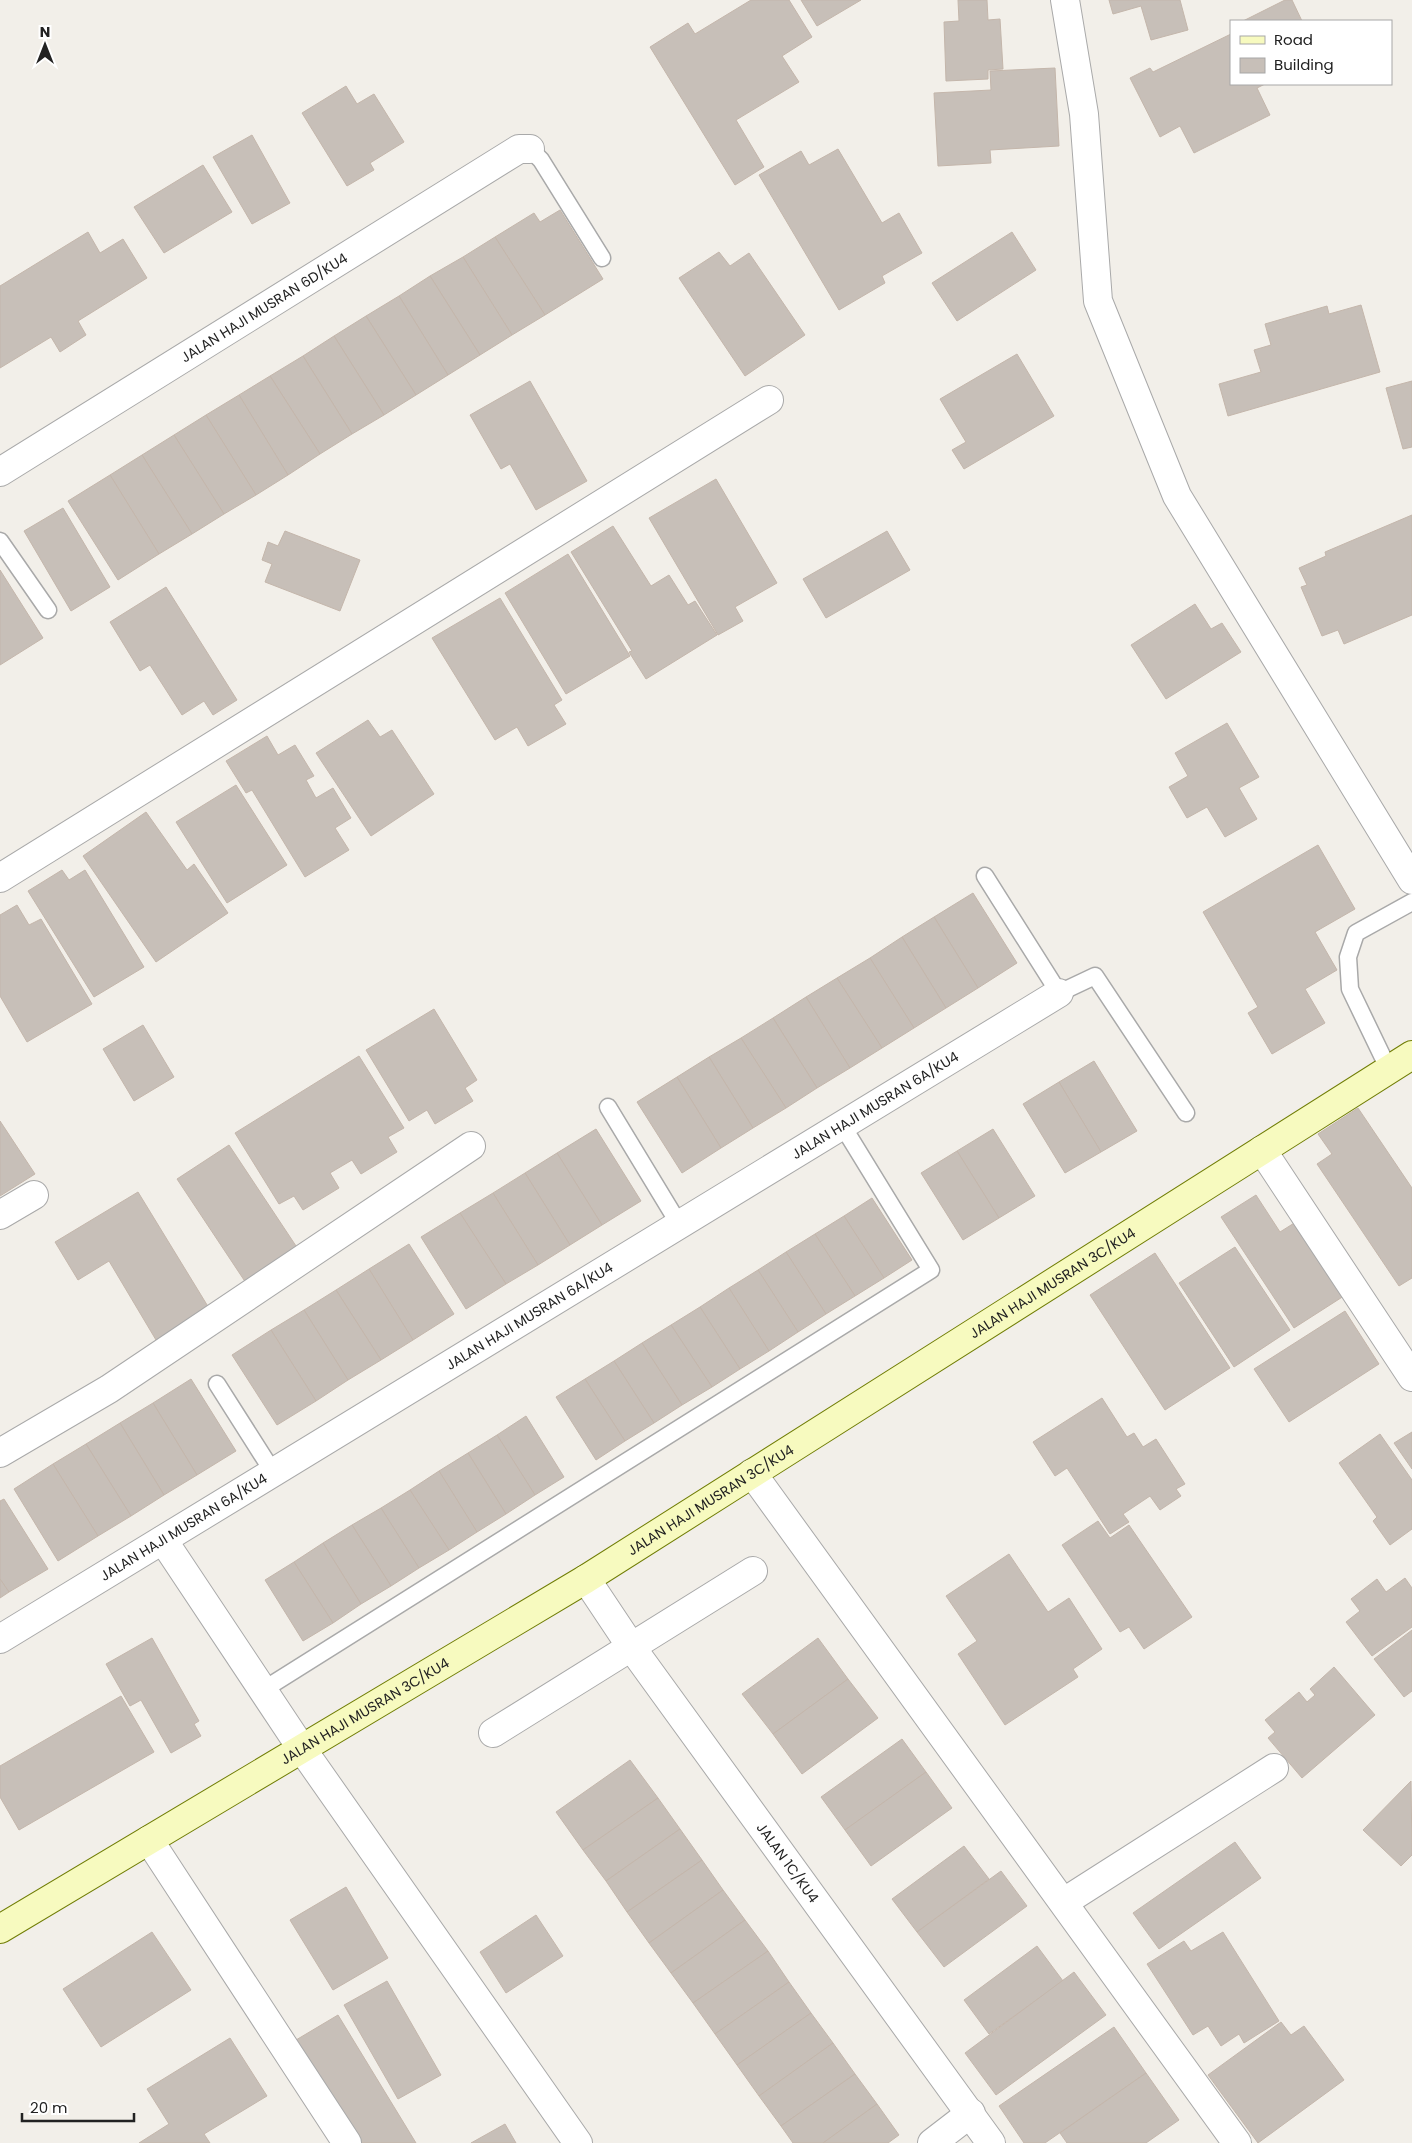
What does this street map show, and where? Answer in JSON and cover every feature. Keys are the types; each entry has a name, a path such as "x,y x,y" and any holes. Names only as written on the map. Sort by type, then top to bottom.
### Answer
{"street":[{"path":"1065,0 1084,114 1098,301 1177,496 1412,880"},
{"name":"JALAN HAJI MUSRAN 6D/KU4","path":"0,472 519,149 530,149"},
{"path":"0,878 770,400"},
{"name":"JALAN HAJI MUSRAN 6A/KU4","path":"0,1639 1059,993"},
{"name":"JALAN HAJI MUSRAN 3C/KU4","path":"0,1929 586,1579 1412,1055"},
{"path":"0,1453 109,1389 471,1146"},
{"path":"1262,1150 1412,1377"},
{"path":"0,1215 34,1195"},
{"path":"752,1473 1237,2143"},
{"path":"162,1540 302,1749 578,2143"},
{"path":"493,1732 632,1648 753,1571"},
{"name":"JALAN 1C/KU4","path":"586,1579 632,1648 992,2143"},
{"path":"1064,1902 1274,1768"},
{"path":"149,1840 346,2143"},
{"path":"932,2143 971,2113"}],"lane":[{"path":"530,149 541,160 602,258"},
{"path":"0,541 48,610"},
{"path":"985,876 1059,993 1095,976 1186,1113"},
{"path":"1389,1070 1350,989 1348,957 1356,933 1412,902"},
{"path":"608,1107 679,1224"},
{"path":"263,1690 932,1270 842,1125"},
{"path":"217,1384 273,1472"}],"building":[{"path":"751,0 789,0 812,37 782,56 799,82 736,120 764,167 735,185 650,47 688,23 695,34"},
{"path":"801,0 861,0 817,26"},
{"path":"958,0 987,0 988,20 1000,19 1003,69 988,70 988,79 946,81 944,22 959,21"},
{"path":"1109,0 1180,0 1188,30 1151,40 1141,6 1113,14"},
{"path":"1285,0 1292,0 1302,20 1245,20"},
{"path":"1230,34 1230,85 1263,85 1257,88 1270,115 1194,153 1180,126 1160,137 1130,78 1150,68 1153,72"},
{"path":"1055,68 1059,146 990,150 991,163 938,166 934,93 991,90 990,71"},
{"path":"346,86 357,104 374,94 404,142 370,163 374,170 347,186 302,113"},
{"path":"252,135 290,203 252,224 213,157"},
{"path":"838,149 882,223 899,213 922,253 882,276 885,283 839,310 759,175 801,151 809,165"},
{"path":"203,165 232,212 164,253 134,207"},
{"path":"560,210 603,279 545,315 495,237 534,213 540,222"},
{"path":"88,232 100,253 123,239 147,278 78,321 86,335 60,352 51,337 0,368 0,286"},
{"path":"1012,232 1036,270 957,321 932,283"},
{"path":"495,237 545,315 512,335 463,257"},
{"path":"719,252 730,266 749,253 805,335 745,376 679,278"},
{"path":"463,257 512,335 480,355 430,276"},
{"path":"430,276 480,355 448,375 399,296"},
{"path":"399,296 448,375 416,395 366,316"},
{"path":"1361,305 1380,372 1228,416 1219,384 1261,372 1254,350 1271,345 1265,324 1327,306 1329,314"},
{"path":"366,316 416,395 384,415 334,336"},
{"path":"334,336 384,415 352,434 303,356"},
{"path":"1017,354 1054,416 964,469 952,450 966,442 940,399"},
{"path":"303,356 352,434 320,454 270,376"},
{"path":"270,376 320,454 288,475 239,395"},
{"path":"530,381 587,481 536,510 510,464 501,469 470,415"},
{"path":"1412,381 1412,447 1403,449 1386,388"},
{"path":"239,395 288,475 256,495 206,415"},
{"path":"206,415 256,495 224,514 174,435"},
{"path":"174,435 224,514 192,534 142,455"},
{"path":"142,455 192,534 159,554 110,475"},
{"path":"110,475 159,554 118,580 68,501"},
{"path":"716,479 777,583 735,607 743,621 718,635 649,518"},
{"path":"63,508 110,587 71,611 24,531"},
{"path":"1412,515 1412,615 1344,644 1338,630 1322,636 1301,587 1307,585 1299,568 1326,556 1325,552"},
{"path":"613,526 651,586 669,575 688,605 695,601 717,635 646,679 629,652 632,651 571,552"},
{"path":"285,531 360,560 340,611 265,582 272,564 262,560 268,542 278,546"},
{"path":"887,531 910,570 826,618 803,579"},
{"path":"568,554 630,656 566,694 505,593"},
{"path":"0,570 43,638 0,665"},
{"path":"166,587 237,700 213,715 204,701 182,715 150,665 140,671 110,622"},
{"path":"500,598 562,700 554,705 566,724 528,746 517,727 495,740 432,638"},
{"path":"1195,604 1211,629 1222,623 1241,652 1166,699 1131,645"},
{"path":"368,720 380,737 392,730 434,794 371,836 316,753"},
{"path":"1227,723 1259,777 1239,788 1257,819 1225,837 1207,807 1187,818 1169,787 1188,776 1175,753"},
{"path":"267,736 278,755 295,745 314,776 306,780 316,798 333,788 351,818 335,828 349,850 305,877 252,790 246,793 226,761"},
{"path":"236,785 287,865 227,903 176,822"},
{"path":"146,812 187,870 194,864 228,913 156,962 83,856"},
{"path":"1318,845 1355,909 1315,932 1337,970 1305,989 1325,1023 1272,1054 1248,1013 1258,1007 1203,912"},
{"path":"62,870 69,880 85,870 144,967 94,997 28,891"},
{"path":"973,893 1017,963 978,988 934,917"},
{"path":"17,905 29,925 41,919 92,1004 27,1042 0,996 0,915"},
{"path":"934,917 978,988 946,1008 902,937"},
{"path":"902,937 946,1008 914,1028 870,958"},
{"path":"870,958 914,1028 882,1048 837,978"},
{"path":"837,978 882,1048 850,1068 806,997"},
{"path":"806,997 850,1068 817,1088 773,1018"},
{"path":"434,1009 477,1080 465,1088 473,1101 435,1124 427,1110 409,1121 366,1050"},
{"path":"773,1018 817,1088 786,1108 741,1038"},
{"path":"143,1025 174,1077 134,1101 103,1049"},
{"path":"741,1038 786,1108 753,1128 709,1057"},
{"path":"359,1056 404,1128 388,1137 397,1152 361,1174 352,1160 330,1173 339,1188 303,1210 294,1196 279,1204 235,1133"},
{"path":"709,1057 753,1128 721,1148 677,1077"},
{"path":"1094,1061 1137,1131 1101,1152 1059,1082"},
{"path":"677,1077 721,1148 682,1173 637,1102"},
{"path":"1059,1082 1101,1152 1065,1173 1023,1104"},
{"path":"1358,1108 1412,1188 1412,1278 1399,1286 1317,1164 1332,1154 1318,1134"},
{"path":"0,1121 35,1174 0,1196"},
{"path":"596,1129 641,1201 602,1225 557,1153"},
{"path":"993,1129 1035,1196 999,1218 957,1151"},
{"path":"229,1145 302,1255 250,1289 177,1179"},
{"path":"957,1151 999,1218 963,1240 921,1173"},
{"path":"557,1153 602,1225 570,1245 525,1173"},
{"path":"525,1173 570,1245 538,1265 493,1193"},
{"path":"138,1192 212,1313 159,1345 109,1261 78,1280 55,1242"},
{"path":"493,1193 538,1265 506,1284 460,1213"},
{"path":"1256,1195 1280,1232 1299,1220 1347,1294 1294,1328 1221,1217"},
{"path":"872,1198 912,1260 884,1278 844,1216"},
{"path":"460,1213 506,1284 466,1309 421,1237"},
{"path":"844,1216 884,1278 855,1296 815,1234"},
{"path":"815,1234 855,1296 826,1314 786,1252"},
{"path":"409,1244 454,1314 413,1340 369,1269"},
{"path":"1235,1247 1290,1330 1234,1367 1179,1283"},
{"path":"786,1252 826,1314 798,1332 758,1270"},
{"path":"1155,1253 1230,1368 1165,1410 1090,1295"},
{"path":"369,1269 413,1340 381,1360 336,1290"},
{"path":"758,1270 798,1332 769,1351 729,1288"},
{"path":"729,1288 769,1351 740,1369 700,1307"},
{"path":"336,1290 381,1360 348,1380 304,1310"},
{"path":"700,1307 740,1369 712,1387 671,1325"},
{"path":"304,1310 348,1380 316,1401 271,1330"},
{"path":"1345,1311 1379,1364 1289,1422 1254,1369"},
{"path":"671,1325 712,1387 682,1405 642,1343"},
{"path":"271,1330 316,1401 277,1425 232,1355"},
{"path":"642,1343 682,1405 654,1423 614,1361"},
{"path":"614,1361 654,1423 625,1441 585,1379"},
{"path":"191,1379 236,1451 197,1475 153,1403"},
{"path":"585,1379 625,1441 596,1460 556,1397"},
{"path":"1102,1398 1127,1437 1134,1433 1143,1447 1156,1439 1185,1484 1176,1489 1181,1496 1160,1510 1150,1496 1123,1514 1129,1522 1110,1534 1067,1468 1055,1476 1033,1442"},
{"path":"153,1403 197,1475 164,1495 120,1423"},
{"path":"526,1416 564,1477 535,1495 497,1435"},
{"path":"120,1423 164,1495 131,1516 86,1444"},
{"path":"1412,1432 1412,1469 1394,1443"},
{"path":"1380,1434 1412,1480 1412,1529 1390,1545 1373,1521 1377,1517 1339,1463"},
{"path":"497,1435 535,1495 506,1514 468,1453"},
{"path":"86,1444 131,1516 98,1536 53,1464"},
{"path":"468,1453 506,1514 477,1532 439,1471"},
{"path":"53,1464 98,1536 58,1561 14,1489"},
{"path":"439,1471 477,1532 449,1550 410,1490"},
{"path":"410,1490 449,1550 419,1568 381,1508"},
{"path":"4,1499 48,1569 9,1592 0,1579 0,1501"},
{"path":"381,1508 419,1568 391,1586 352,1525"},
{"path":"1098,1521 1110,1538 1129,1525 1192,1617 1144,1649 1129,1627 1120,1632 1062,1545"},
{"path":"352,1525 391,1586 361,1604 323,1543"},
{"path":"323,1543 361,1604 333,1623 294,1562"},
{"path":"1009,1554 1048,1612 1069,1598 1102,1649 1073,1669 1078,1677 1005,1725 958,1654 977,1641 946,1596"},
{"path":"294,1562 333,1623 303,1641 265,1580"},
{"path":"1405,1578 1412,1588 1412,1627 1372,1656 1346,1622 1360,1611 1351,1599 1377,1579 1386,1592"},
{"path":"0,1579 9,1592 0,1598"},
{"path":"1412,1630 1412,1691 1404,1697 1374,1659"},
{"path":"152,1638 199,1721 194,1724 201,1736 171,1753 141,1700 130,1706 106,1664"},
{"path":"818,1638 848,1679 773,1734 742,1694"},
{"path":"1334,1667 1375,1715 1302,1778 1268,1738 1275,1732 1265,1720 1299,1692 1307,1702 1315,1695 1310,1689"},
{"path":"848,1679 878,1718 802,1774 773,1734"},
{"path":"121,1696 154,1752 19,1830 0,1797 0,1766"},
{"path":"902,1739 926,1772 845,1830 821,1797"},
{"path":"630,1760 658,1798 583,1850 556,1812"},
{"path":"926,1772 952,1808 871,1866 845,1830"},
{"path":"1411,1781 1412,1855 1401,1866 1363,1830"},
{"path":"658,1798 680,1829 606,1881 583,1850"},
{"path":"680,1829 702,1860 627,1912 606,1881"},
{"path":"1235,1842 1261,1878 1159,1949 1133,1913"},
{"path":"964,1846 989,1879 917,1932 892,1899"},
{"path":"702,1860 723,1890 649,1943 627,1912"},
{"path":"1001,1871 1027,1906 944,1967 917,1932"},
{"path":"346,1887 388,1958 333,1990 290,1920"},
{"path":"723,1890 745,1920 671,1973 649,1943"},
{"path":"536,1915 563,1956 506,1993 480,1952"},
{"path":"745,1920 768,1951 693,2003 671,1973"},
{"path":"152,1932 191,1990 101,2047 63,1989"},
{"path":"1223,1932 1279,2021 1244,2043 1239,2034 1221,2046 1208,2026 1193,2035 1147,1964 1184,1941 1191,1951"},
{"path":"1037,1946 1063,1981 989,2034 964,2000"},
{"path":"768,1951 789,1982 715,2034 693,2003"},
{"path":"1074,1972 1106,2015 996,2095 965,2053"},
{"path":"387,1981 441,2075 398,2099 344,2005"},
{"path":"789,1982 811,2013 737,2065 715,2034"},
{"path":"811,2013 833,2043 759,2096 737,2065"},
{"path":"338,2015 416,2143 359,2143 296,2040"},
{"path":"1281,2022 1291,2035 1304,2026 1344,2080 1258,2143 1208,2075"},
{"path":"1114,2027 1146,2073 1045,2143 1024,2143 999,2106"},
{"path":"230,2038 267,2096 204,2134 210,2143 139,2143 169,2124 147,2089"},
{"path":"833,2043 855,2074 781,2126 759,2096"},
{"path":"1146,2073 1179,2120 1146,2143 1067,2143 1060,2133"},
{"path":"855,2074 877,2104 823,2143 793,2143 781,2126"},
{"path":"877,2104 899,2135 888,2143 823,2143"},
{"path":"505,2124 516,2143 471,2143"}]}
